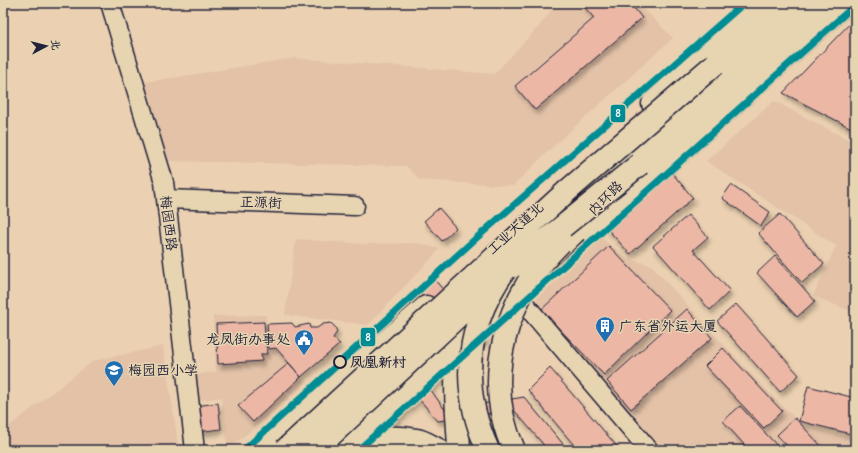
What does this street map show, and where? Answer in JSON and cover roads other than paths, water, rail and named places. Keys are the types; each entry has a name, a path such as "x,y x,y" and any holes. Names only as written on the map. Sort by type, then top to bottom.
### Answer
{"main road":[{"name":"工业大道北","path":"262,450 454,282 765,3"},
{"name":"内环路","path":"488,450 476,420 472,401 470,360 478,321 489,295 501,274 540,229 715,64 783,3"},
{"name":"内环路","path":"515,450 502,418 499,386 504,340 515,305 527,284 554,249 640,164 820,3"},
{"path":"350,448 435,369 642,166 826,3"},
{"path":"515,450 500,426 490,393 489,375 494,343 498,331 508,318 583,238 846,3"},
{"path":"285,450 566,192 715,64"},
{"path":"459,450 453,402 458,357 464,340 483,304 508,274 589,195 635,120"},
{"path":"315,450 488,289 640,164"},
{"path":"454,282 445,313 435,369 453,402 493,450"},
{"path":"464,340 508,318"},
{"path":"375,351 386,351 396,354 435,369"},
{"path":"322,397 334,398 349,412 355,425 355,437 350,448"},
{"path":"453,402 447,418 455,450"},
{"path":"287,428 303,429 315,436 325,450"},
{"path":"350,448 368,440 390,438 418,440 440,450"}],"street":[{"name":"梅园西路","path":"110,3 164,182 195,450"},
{"path":"589,195 801,3"},
{"name":"正源街","path":"167,199 355,206"},
{"path":"454,282 455,310 464,340"},
{"path":"523,302 649,450"}],"place":[{"name":"广东省外运大厦","path":"605,343"},
{"name":"龙凤街办事处","path":"304,356"},
{"name":"凤凰新村","path":"340,362"},
{"name":"梅园西小学","path":"114,387"}]}
